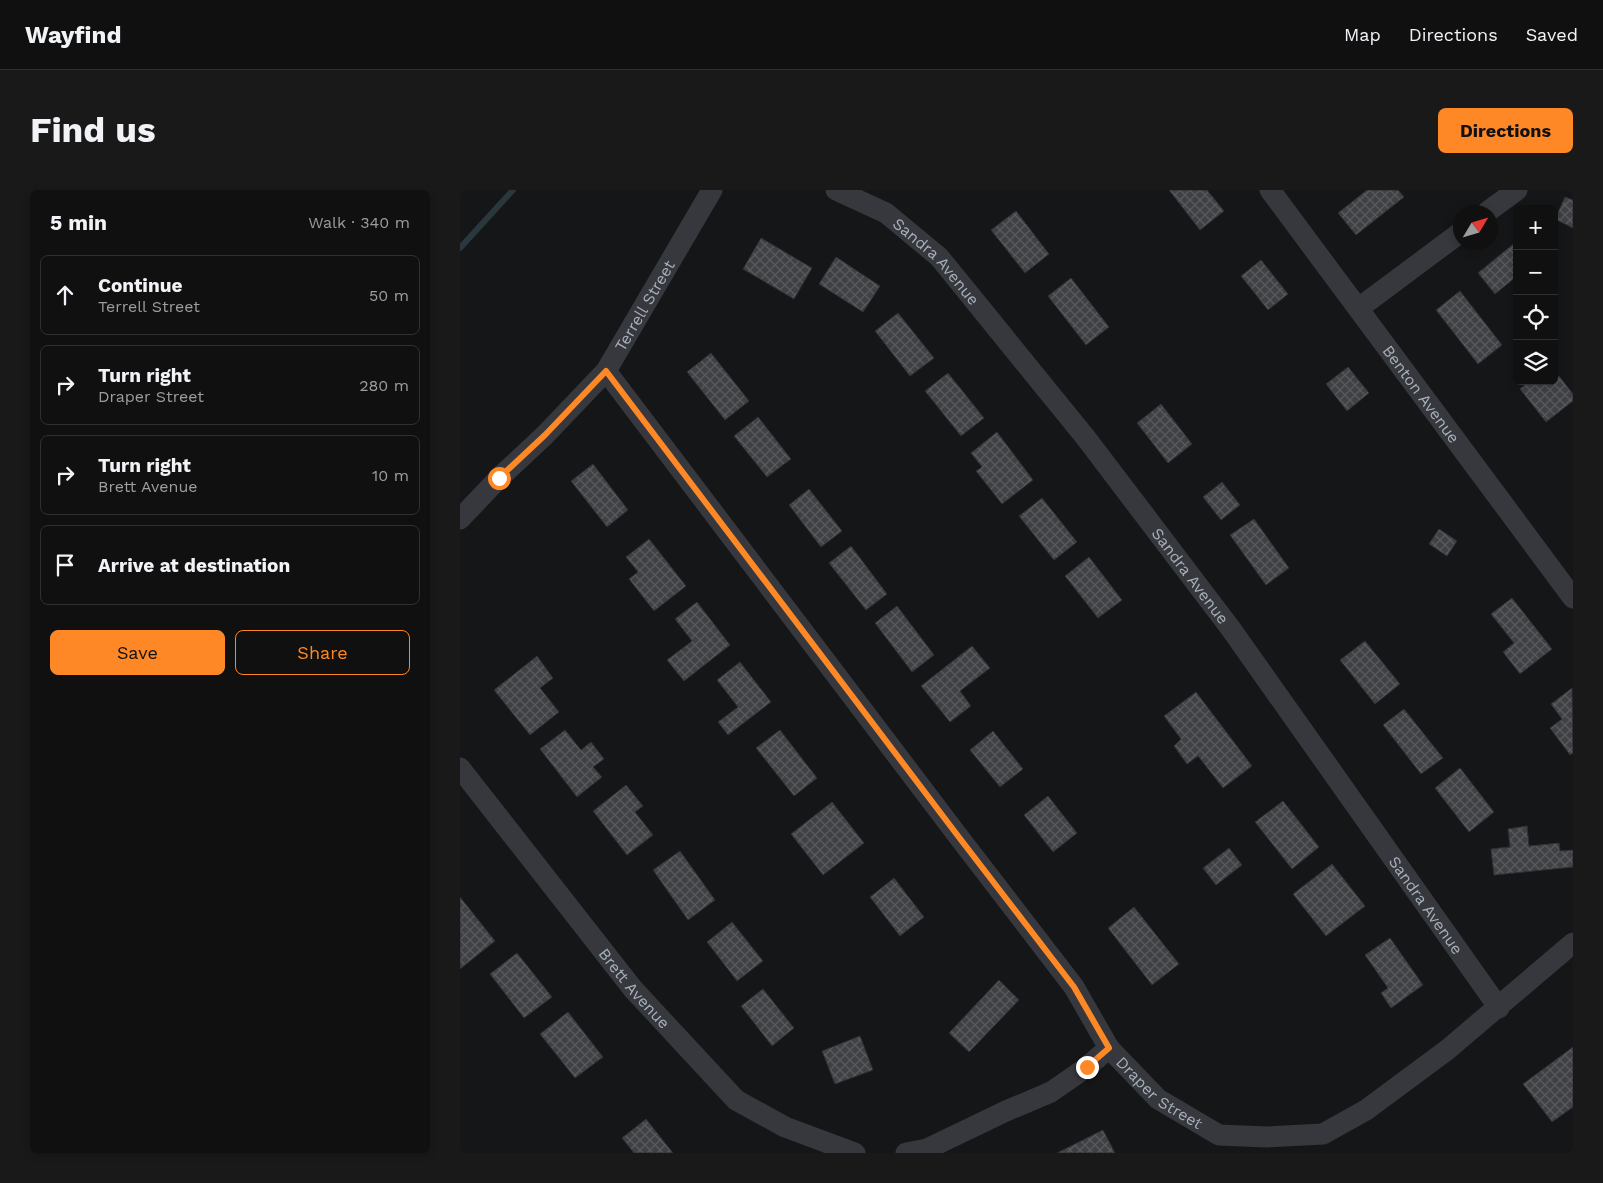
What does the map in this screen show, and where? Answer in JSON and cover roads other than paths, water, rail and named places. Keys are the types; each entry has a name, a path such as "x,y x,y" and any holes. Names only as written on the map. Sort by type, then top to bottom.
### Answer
{"street":[{"name":"Terrell Street","path":"460,519 499,478 545,435 606,371 712,190"},
{"name":"Sandra Avenue","path":"836,190 886,213 939,257 1080,430 1231,629 1499,1008"},
{"name":"Benton Avenue","path":"1270,190 1573,598"},
{"path":"1497,205 1517,190"},
{"path":"1359,308 1453,237"},
{"name":"Draper Street","path":"606,371 952,829 1074,987 1109,1048 1158,1099 1219,1136 1268,1137 1323,1134 1366,1110 1447,1050 1499,1008 1573,943"},
{"name":"Brett Avenue","path":"460,768 633,989 736,1100 785,1127 855,1153"},
{"path":"906,1153 927,1149 1006,1111 1051,1092 1087,1067 1109,1048"}],"waterway":[{"path":"460,248 513,190"}]}
